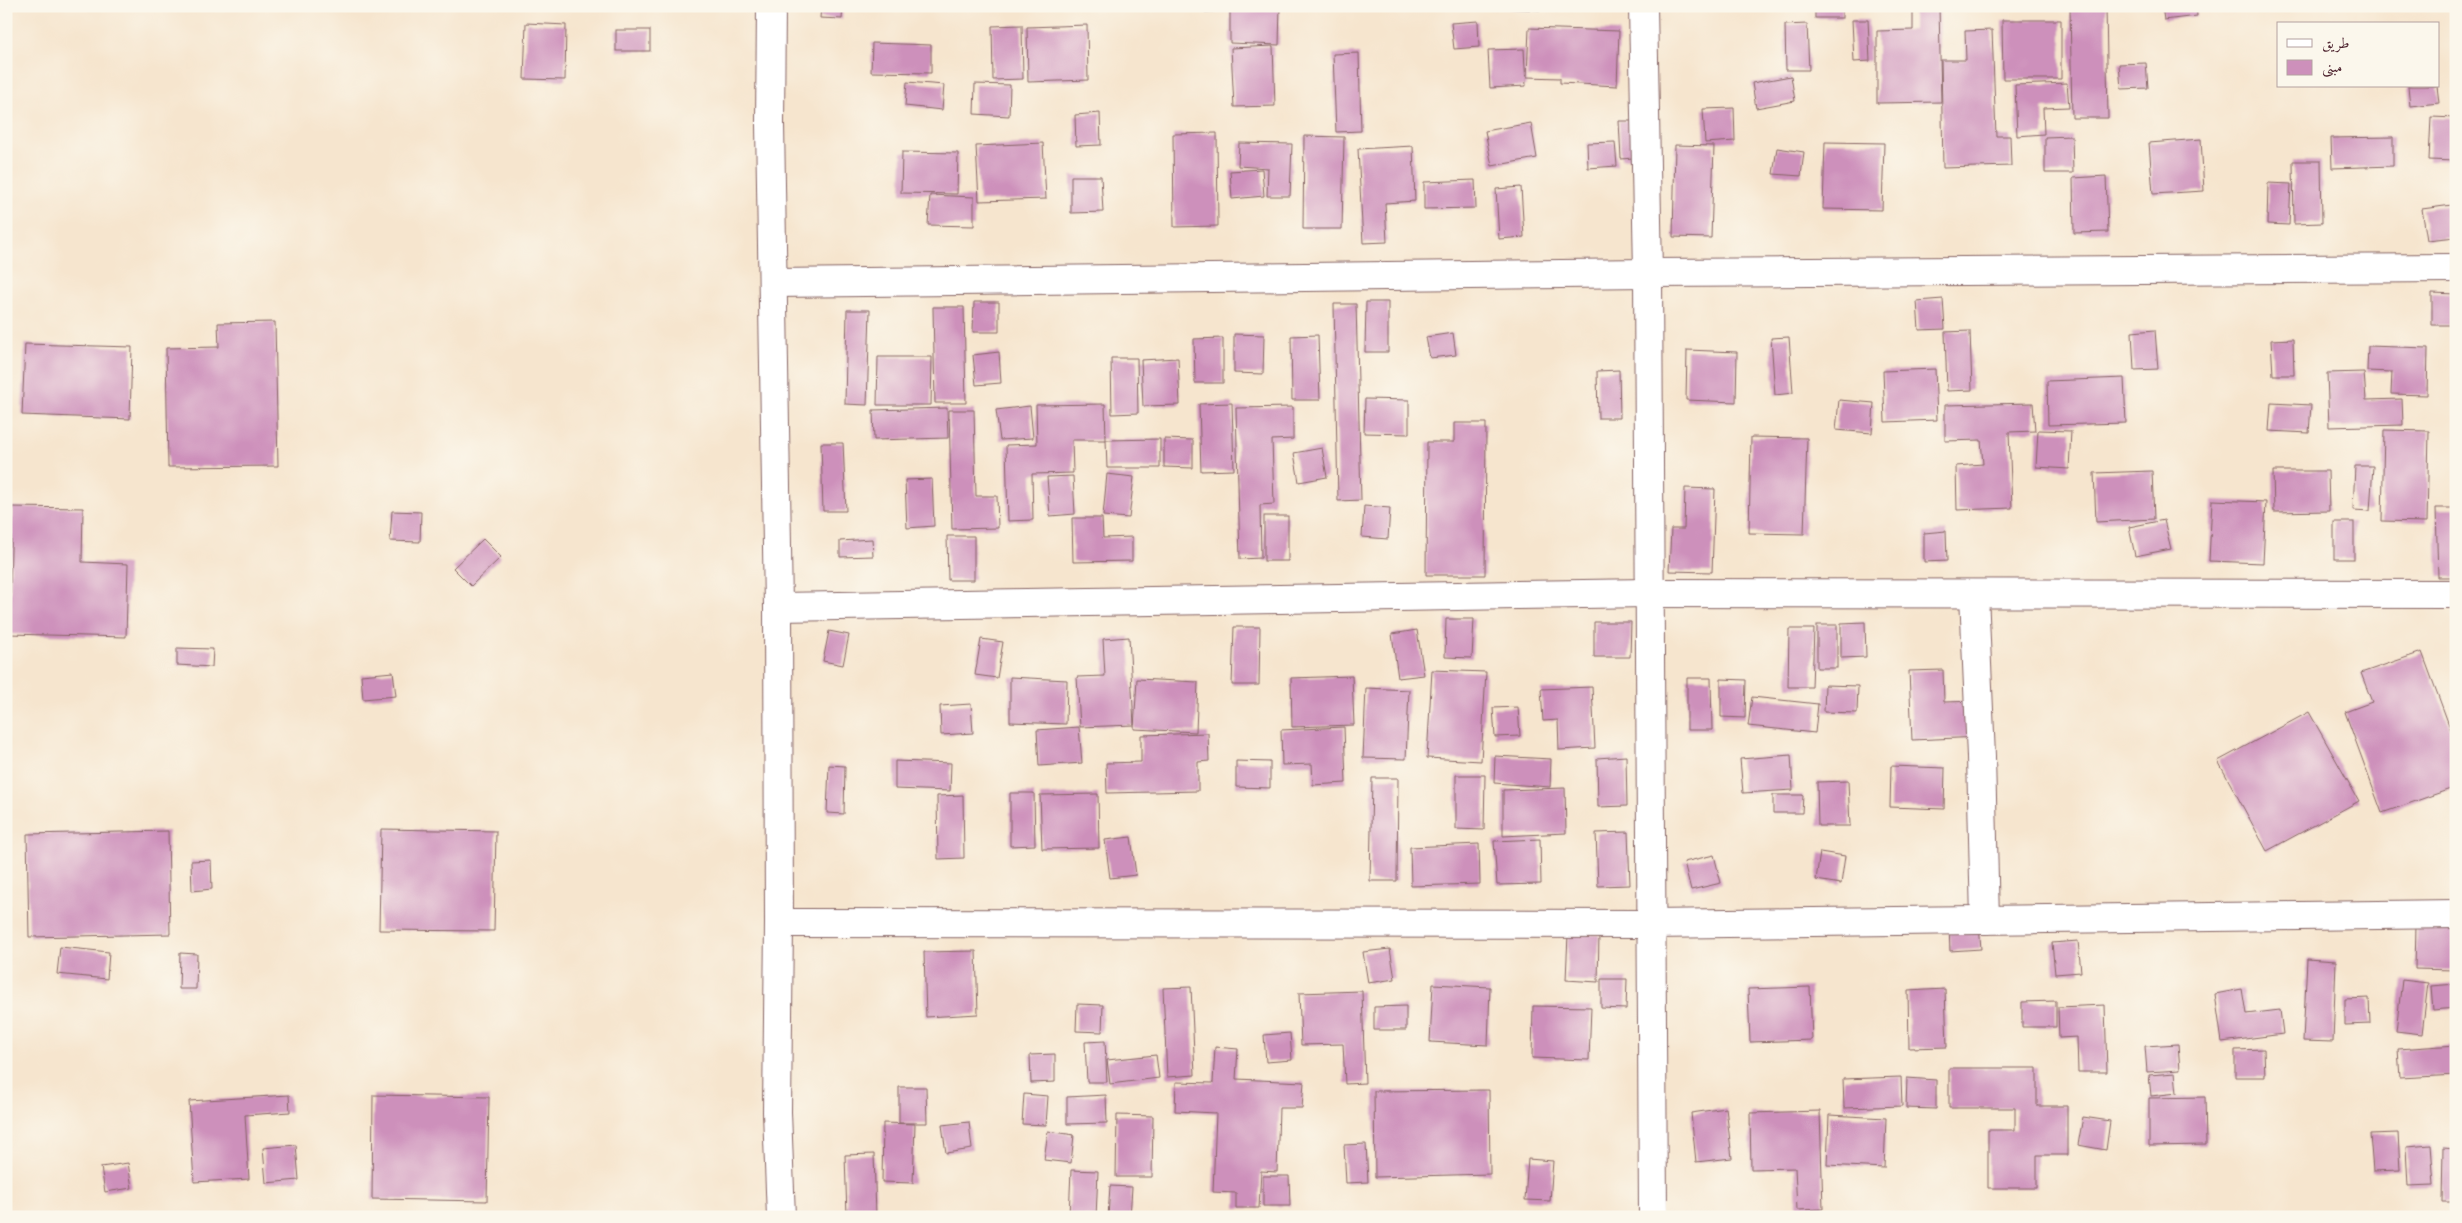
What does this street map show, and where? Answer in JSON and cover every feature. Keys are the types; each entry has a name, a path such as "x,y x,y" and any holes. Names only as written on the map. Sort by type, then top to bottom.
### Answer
{"street":[{"path":"771,6 770,124 778,606 779,923 777,1112 782,1217"},
{"path":"1643,6 1648,273 1648,593 1653,1217"},
{"path":"774,283 1648,273 2456,268"},
{"path":"778,606 1648,593 2456,594"},
{"path":"1974,594 1985,920"},
{"path":"779,923 1650,924 2456,914"}],"building":[{"path":"821,6 843,6 842,19 820,18"},
{"path":"1205,6 1228,6 1228,11 1205,12"},
{"path":"1230,6 1280,6 1279,45 1230,43"},
{"path":"1499,6 1540,6 1540,10 1499,8"},
{"path":"1815,6 1842,6 1842,18 1815,18"},
{"path":"1913,6 1939,6 1941,102 1877,103 1877,31 1913,30"},
{"path":"2070,6 2106,6 2108,118 2072,118"},
{"path":"2162,6 2196,6 2197,16 2164,20"},
{"path":"1852,20 1868,20 1870,61 1854,62"},
{"path":"2002,20 2061,20 2061,79 2003,79"},
{"path":"1478,21 1479,47 1454,49 1451,23"},
{"path":"526,23 566,25 565,80 524,79"},
{"path":"1807,24 1809,70 1786,70 1785,25"},
{"path":"1022,25 1023,79 993,80 992,26"},
{"path":"1087,25 1088,80 1028,82 1027,27"},
{"path":"1529,28 1619,31 1617,86 1560,83 1560,78 1527,77"},
{"path":"616,30 650,30 650,51 616,51"},
{"path":"1992,30 1996,136 2010,136 2011,166 1943,168 1941,60 1966,60 1965,31"},
{"path":"872,43 931,45 931,73 871,72"},
{"path":"1273,46 1275,106 1234,107 1231,48"},
{"path":"1524,49 1526,86 1490,88 1488,50"},
{"path":"1359,53 1361,131 1336,132 1333,54"},
{"path":"2146,63 2148,88 2121,89 2119,64"},
{"path":"1791,76 1795,101 1756,108 1752,83"},
{"path":"907,82 944,85 942,110 905,106"},
{"path":"2067,83 2069,107 2043,108 2044,134 2017,136 2015,85"},
{"path":"975,84 1010,85 1009,116 974,114"},
{"path":"2408,88 2437,88 2439,103 2410,106"},
{"path":"1734,108 1735,141 1705,143 1703,109"},
{"path":"1100,113 1101,145 1076,146 1075,115"},
{"path":"2431,117 2456,118 2456,161 2429,160"},
{"path":"1619,121 1632,121 1633,158 1621,159"},
{"path":"1531,123 1537,158 1492,166 1485,131"},
{"path":"1217,133 1218,226 1174,227 1173,134"},
{"path":"1304,136 1344,137 1342,229 1303,229"},
{"path":"2072,136 2073,173 2045,173 2045,137"},
{"path":"2393,137 2393,166 2332,168 2331,138"},
{"path":"2201,139 2204,191 2153,194 2149,143"},
{"path":"1615,142 1617,166 1588,168 1587,143"},
{"path":"1825,142 1884,143 1882,210 1823,209"},
{"path":"1043,143 1046,199 979,201 976,146"},
{"path":"1239,143 1292,144 1290,196 1267,196 1268,168 1238,166"},
{"path":"1675,145 1714,146 1711,238 1673,237"},
{"path":"1413,146 1415,201 1385,203 1387,242 1363,243 1358,149"},
{"path":"1777,148 1804,152 1801,176 1773,174"},
{"path":"902,152 958,153 957,194 901,193"},
{"path":"2293,161 2321,161 2322,223 2294,224"},
{"path":"1262,169 1264,196 1232,199 1230,171"},
{"path":"1071,176 1101,176 1103,212 1071,213"},
{"path":"2106,176 2108,232 2074,233 2073,178"},
{"path":"1475,180 1476,208 1424,209 1424,182"},
{"path":"2268,183 2291,184 2289,225 2267,224"},
{"path":"1521,187 1524,237 1499,239 1496,189"},
{"path":"930,195 974,197 974,226 928,225"},
{"path":"2452,205 2456,237 2427,240 2422,209"},
{"path":"2432,293 2456,294 2456,325 2432,325"},
{"path":"1943,299 1945,329 1919,330 1917,301"},
{"path":"974,302 999,302 999,332 973,332"},
{"path":"1366,302 1388,302 1388,352 1365,352"},
{"path":"1334,304 1356,304 1361,500 1338,501"},
{"path":"933,307 964,307 966,403 935,403"},
{"path":"847,310 870,310 867,405 845,404"},
{"path":"275,322 278,466 168,467 166,348 219,347 218,323"},
{"path":"2155,330 2158,369 2134,370 2132,332"},
{"path":"1970,331 1972,390 1947,391 1945,332"},
{"path":"1453,333 1456,355 1430,358 1426,337"},
{"path":"1234,334 1264,335 1263,374 1234,373"},
{"path":"1318,335 1320,400 1292,400 1291,336"},
{"path":"1789,337 1793,393 1775,395 1771,338"},
{"path":"1223,338 1223,383 1195,383 1194,339"},
{"path":"2293,339 2294,375 2273,375 2271,340"},
{"path":"25,344 132,347 130,419 22,415"},
{"path":"2368,346 2428,348 2427,395 2391,394 2392,372 2367,371"},
{"path":"1687,350 1737,352 1736,402 1686,400"},
{"path":"999,352 1001,383 976,385 973,355"},
{"path":"878,357 932,357 931,405 877,405"},
{"path":"1111,358 1137,358 1138,413 1112,414"},
{"path":"1178,358 1180,405 1143,406 1141,360"},
{"path":"1935,369 1937,420 1885,422 1883,371"},
{"path":"1619,370 1620,418 1598,418 1597,371"},
{"path":"2364,372 2366,400 2402,399 2403,425 2329,427 2327,373"},
{"path":"2124,378 2126,423 2048,425 2047,381"},
{"path":"1365,399 1409,400 1409,434 1364,433"},
{"path":"1839,400 1874,403 1872,433 1836,430"},
{"path":"1232,403 1234,470 1201,471 1199,404"},
{"path":"2033,403 2035,431 2009,432 2012,508 1957,510 1956,466 1983,464 1981,440 1945,441 1945,405"},
{"path":"2271,403 2311,405 2309,433 2269,431"},
{"path":"1105,404 1106,440 1072,440 1073,473 1032,474 1033,520 1008,521 1006,445 1037,444 1036,405"},
{"path":"1030,406 1033,438 1000,440 996,410"},
{"path":"1293,407 1293,439 1272,440 1274,504 1260,505 1261,558 1240,559 1236,408"},
{"path":"947,408 948,438 874,440 873,410"},
{"path":"949,410 974,410 976,496 997,496 998,528 952,529"},
{"path":"1454,423 1486,423 1485,575 1426,575 1427,442 1454,442"},
{"path":"2038,430 2071,431 2069,469 2036,467"},
{"path":"2384,430 2429,431 2427,522 2382,521"},
{"path":"1751,437 1807,438 1804,534 1749,533"},
{"path":"1160,439 1160,468 1107,468 1106,440"},
{"path":"1164,439 1193,440 1193,468 1164,467"},
{"path":"821,443 843,443 846,511 823,511"},
{"path":"1322,448 1327,477 1299,482 1294,453"},
{"path":"2355,466 2373,466 2370,511 2353,510"},
{"path":"2152,471 2154,519 2096,522 2094,473"},
{"path":"2273,471 2328,471 2329,511 2274,512"},
{"path":"1107,474 1134,477 1129,518 1103,516"},
{"path":"1073,476 1075,514 1050,516 1047,477"},
{"path":"932,479 934,526 907,528 905,480"},
{"path":"1685,488 1715,489 1712,572 1669,571 1671,529 1684,529"},
{"path":"2212,500 2266,502 2263,563 2209,561"},
{"path":"1364,506 1390,508 1388,539 1362,537"},
{"path":"12,507 83,508 82,562 128,564 126,637 9,634"},
{"path":"2436,508 2456,508 2456,577 2438,577"},
{"path":"392,511 421,512 420,542 390,541"},
{"path":"1264,516 1288,516 1288,561 1264,561"},
{"path":"1072,518 1102,518 1103,538 1132,537 1132,561 1073,562"},
{"path":"2164,520 2171,549 2135,556 2129,527"},
{"path":"2334,522 2354,522 2354,559 2334,559"},
{"path":"1946,531 1947,561 1924,562 1924,533"},
{"path":"947,536 974,536 974,580 948,580"},
{"path":"483,539 501,557 471,586 453,568"},
{"path":"872,539 873,556 840,557 840,541"},
{"path":"1446,619 1474,619 1472,658 1445,657"},
{"path":"1594,622 1631,622 1630,657 1594,657"},
{"path":"1865,622 1866,657 1841,658 1841,623"},
{"path":"1817,625 1837,625 1837,668 1817,668"},
{"path":"1234,627 1260,627 1259,685 1232,685"},
{"path":"1789,629 1814,629 1812,687 1788,687"},
{"path":"1417,630 1424,675 1398,678 1392,634"},
{"path":"829,631 849,635 843,665 823,661"},
{"path":"1129,637 1134,725 1080,727 1077,677 1105,676 1103,639"},
{"path":"981,639 1003,642 997,678 975,675"},
{"path":"177,648 213,649 212,667 177,665"},
{"path":"2422,652 2456,744 2456,787 2382,813 2345,712 2372,702 2361,673"},
{"path":"1432,670 1486,672 1481,761 1427,758"},
{"path":"1943,670 1944,702 1980,701 1981,737 1912,740 1909,671"},
{"path":"393,672 396,696 363,699 361,675"},
{"path":"1352,676 1354,725 1292,727 1291,678"},
{"path":"1010,677 1067,680 1066,724 1010,722"},
{"path":"1687,678 1711,678 1712,730 1687,730"},
{"path":"1137,679 1198,682 1196,732 1134,729"},
{"path":"1721,679 1746,680 1745,718 1721,717"},
{"path":"1825,685 1858,686 1857,713 1824,712"},
{"path":"1592,687 1595,748 1559,750 1558,720 1543,721 1541,689"},
{"path":"1366,688 1409,690 1406,759 1363,758"},
{"path":"1752,697 1818,704 1815,733 1748,726"},
{"path":"971,704 973,733 941,735 940,706"},
{"path":"1518,707 1520,736 1495,737 1493,708"},
{"path":"2309,712 2359,801 2267,851 2218,761"},
{"path":"1079,727 1082,763 1039,766 1037,730"},
{"path":"1344,727 1346,783 1313,785 1312,764 1282,765 1281,730"},
{"path":"1208,733 1209,761 1198,762 1198,791 1107,793 1106,763 1141,762 1141,735"},
{"path":"1791,755 1793,790 1743,793 1740,759"},
{"path":"1495,756 1551,759 1550,787 1494,783"},
{"path":"1626,756 1627,806 1598,807 1597,758"},
{"path":"895,761 951,763 950,791 895,789"},
{"path":"1236,761 1270,762 1270,788 1236,787"},
{"path":"829,765 845,766 844,814 827,813"},
{"path":"1891,766 1945,768 1944,809 1890,807"},
{"path":"1456,775 1485,775 1484,830 1456,829"},
{"path":"1372,778 1398,778 1397,881 1370,881"},
{"path":"1848,781 1850,826 1818,826 1817,782"},
{"path":"1565,788 1566,833 1503,836 1503,790"},
{"path":"1010,793 1034,793 1035,845 1010,846"},
{"path":"1098,794 1099,848 1042,849 1040,795"},
{"path":"963,795 964,858 938,859 937,796"},
{"path":"1773,795 1803,795 1802,813 1773,813"},
{"path":"381,829 496,831 494,931 379,930"},
{"path":"168,831 170,934 29,937 27,834"},
{"path":"1628,832 1630,885 1598,886 1596,833"},
{"path":"1131,837 1136,875 1110,878 1105,840"},
{"path":"1540,839 1541,884 1497,885 1494,841"},
{"path":"1479,844 1480,884 1411,886 1410,847"},
{"path":"1820,852 1845,856 1841,884 1816,880"},
{"path":"1714,855 1721,883 1691,890 1684,862"},
{"path":"211,860 212,889 192,891 191,861"},
{"path":"1979,925 1981,949 1950,951 1949,926"},
{"path":"2416,925 2456,926 2454,970 2415,969"},
{"path":"1568,934 1599,935 1598,982 1566,980"},
{"path":"2078,941 2081,972 2055,974 2052,943"},
{"path":"60,947 109,952 107,979 57,974"},
{"path":"1390,949 1395,979 1368,983 1363,952"},
{"path":"976,951 978,1014 926,1017 924,952"},
{"path":"180,953 197,954 196,989 179,989"},
{"path":"2307,959 2336,961 2333,1042 2303,1041"},
{"path":"1601,979 1627,979 1626,1009 1601,1008"},
{"path":"2402,980 2428,983 2422,1034 2396,1031"},
{"path":"1433,984 1490,987 1488,1045 1430,1042"},
{"path":"2456,984 2456,1008 2433,1010 2431,986"},
{"path":"1191,987 1195,1075 1167,1077 1163,988"},
{"path":"1810,987 1812,1040 1750,1042 1748,989"},
{"path":"1945,989 1947,1047 1909,1048 1908,991"},
{"path":"2242,989 2246,1014 2280,1010 2283,1034 2222,1042 2215,994"},
{"path":"1362,991 1365,1083 1345,1084 1343,1044 1301,1045 1299,993"},
{"path":"2369,998 2370,1024 2345,1025 2345,999"},
{"path":"2056,1001 2056,1027 2022,1027 2022,1002"},
{"path":"1077,1004 1103,1005 1102,1032 1076,1031"},
{"path":"2105,1005 2107,1072 2078,1072 2077,1037 2059,1038 2058,1007"},
{"path":"1406,1006 1406,1030 1374,1030 1374,1007"},
{"path":"1533,1006 1591,1007 1589,1060 1532,1058"},
{"path":"1290,1033 1292,1060 1266,1062 1264,1035"},
{"path":"1105,1041 1107,1082 1087,1082 1085,1042"},
{"path":"2178,1044 2180,1070 2147,1072 2145,1046"},
{"path":"2456,1045 2456,1075 2400,1078 2398,1049"},
{"path":"1215,1047 1238,1049 1236,1079 1304,1082 1302,1108 1279,1108 1277,1172 1261,1171 1259,1208 1236,1208 1236,1193 1213,1192 1216,1113 1175,1111 1176,1082 1213,1083"},
{"path":"2264,1049 2265,1077 2235,1077 2235,1050"},
{"path":"1055,1054 1055,1082 1031,1083 1030,1055"},
{"path":"1156,1055 1159,1078 1110,1084 1107,1060"},
{"path":"1949,1068 2037,1068 2037,1106 2067,1106 2067,1155 2037,1155 2037,1188 1988,1188 1988,1130 2015,1130 2015,1108 1949,1108"},
{"path":"2175,1073 2177,1093 2151,1096 2149,1075"},
{"path":"1901,1077 1902,1106 1844,1108 1843,1079"},
{"path":"1907,1078 1936,1080 1936,1109 1906,1108"},
{"path":"899,1087 926,1087 927,1123 899,1123"},
{"path":"1489,1090 1490,1174 1375,1177 1374,1091"},
{"path":"1024,1094 1048,1096 1046,1125 1022,1124"},
{"path":"289,1095 290,1112 245,1115 249,1179 194,1182 189,1101"},
{"path":"373,1095 489,1097 487,1201 372,1199"},
{"path":"1106,1095 1107,1123 1067,1124 1067,1097"},
{"path":"2205,1097 2206,1145 2149,1146 2149,1098"},
{"path":"1726,1108 1732,1158 1696,1162 1691,1113"},
{"path":"1820,1111 1823,1209 1797,1210 1795,1168 1751,1169 1750,1113"},
{"path":"1117,1115 1153,1116 1152,1177 1116,1177"},
{"path":"1829,1115 1886,1118 1884,1168 1827,1165"},
{"path":"2083,1117 2110,1121 2106,1150 2078,1145"},
{"path":"969,1122 972,1149 946,1153 942,1125"},
{"path":"883,1123 915,1124 913,1183 882,1182"},
{"path":"1048,1131 1074,1135 1071,1163 1044,1160"},
{"path":"2398,1133 2400,1170 2373,1171 2370,1134"},
{"path":"1366,1144 1368,1182 1346,1183 1344,1145"},
{"path":"296,1145 299,1180 266,1183 263,1148"},
{"path":"2431,1145 2434,1185 2408,1186 2406,1147"},
{"path":"2443,1148 2456,1149 2456,1202 2442,1202"},
{"path":"874,1154 876,1216 847,1216 845,1155"},
{"path":"1528,1159 1553,1161 1550,1201 1525,1200"},
{"path":"128,1163 132,1188 105,1192 101,1167"},
{"path":"1071,1170 1098,1171 1096,1217 1069,1216"},
{"path":"1263,1176 1289,1176 1290,1206 1263,1206"},
{"path":"1110,1186 1132,1187 1130,1217 1108,1217"}]}
